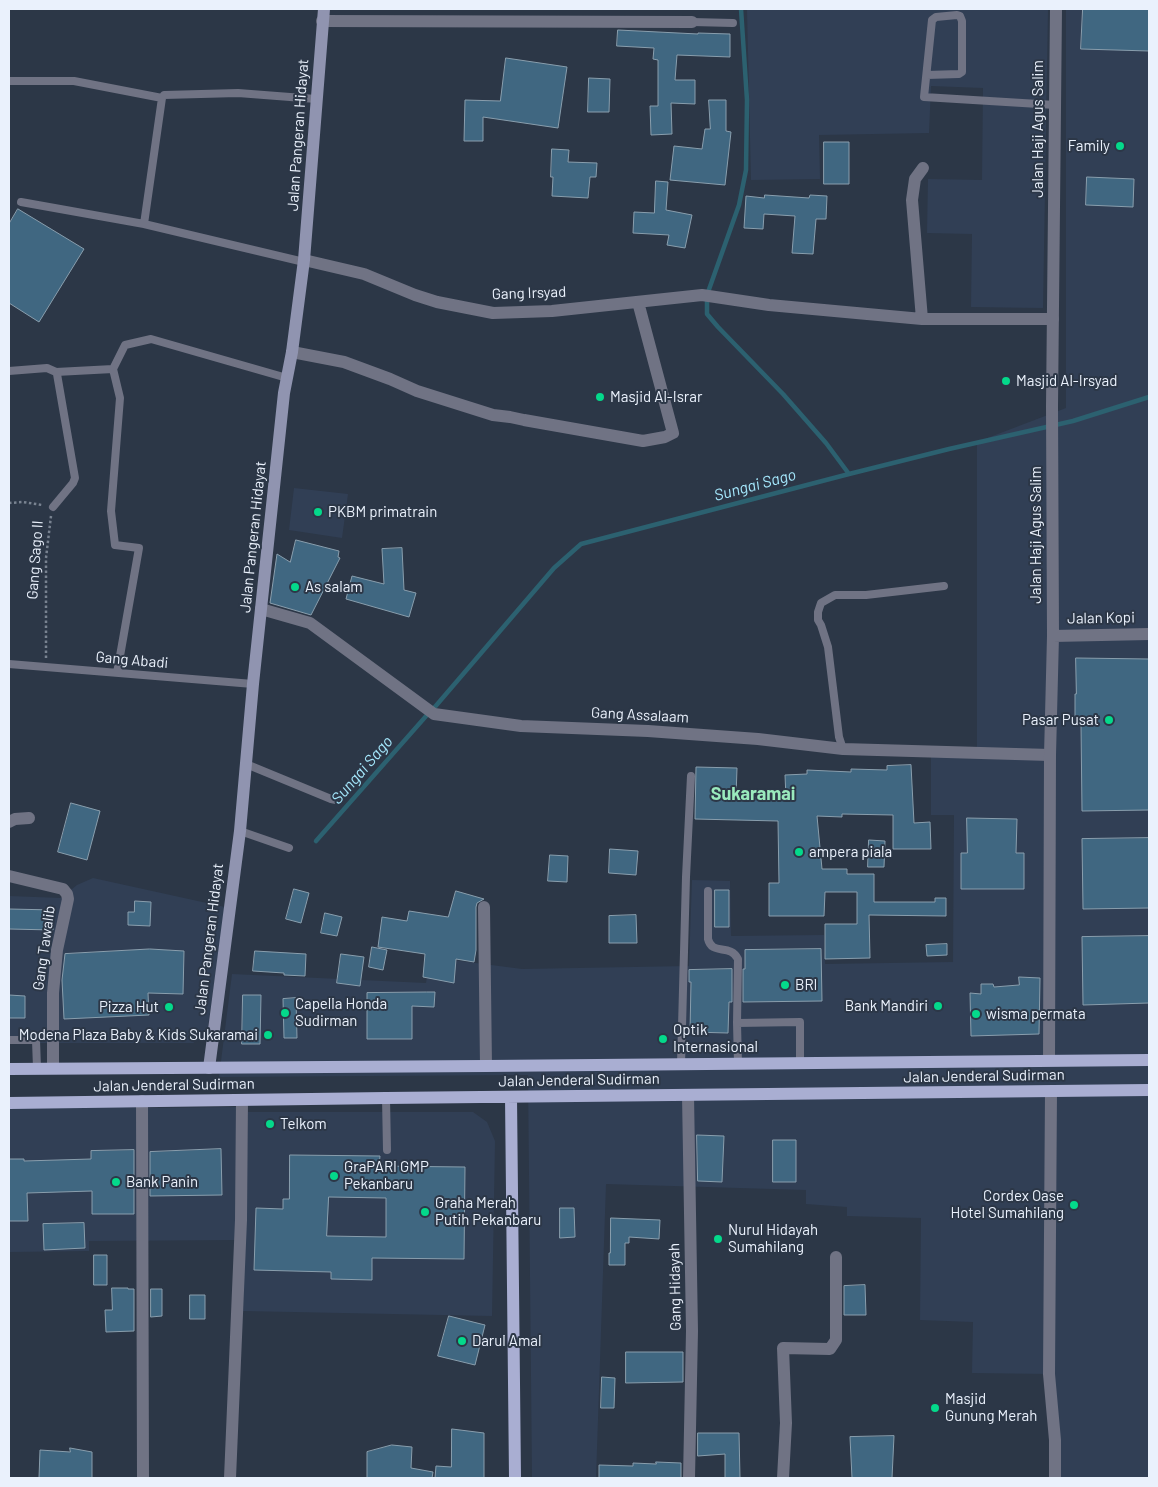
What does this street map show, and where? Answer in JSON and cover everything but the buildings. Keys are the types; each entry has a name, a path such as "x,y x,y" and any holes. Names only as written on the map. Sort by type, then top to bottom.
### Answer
{"main road":[{"name":"Jalan Pangeran Hidayat","path":"209,1068 240,832 253,684 279,442 304,261 323,15"},
{"name":"Jalan Jenderal Sudirman","path":"9,1068 1149,1060"},
{"name":"Jalan Jenderal Sudirman","path":"9,1103 1149,1090"},
{"path":"511,1097 515,1478"}],"street":[{"name":"Jalan Haji Agus Salim","path":"1050,1060 1050,756 1053,636 1051,439 1056,9"},
{"path":"323,15 434,15 692,22"},
{"path":"922,318 912,200 915,178 923,168"},
{"name":"Gang Irsyad","path":"304,261 364,274 415,295 438,302 493,313 552,311 707,296 769,306 922,318 1053,319"},
{"path":"292,352 344,362 417,391 493,415 510,416 643,441 665,437 673,433 638,302"},
{"name":"Gang Assalaam","path":"261,609 310,623 434,714 521,726 658,731 758,739 843,749 1050,756"},
{"name":"Jalan Kopi","path":"1053,636 1149,634"},
{"path":"9,822 29,818"},
{"name":"Gang Tawalib","path":"9,876 63,890 68,899 57,950 53,993 53,1068"},
{"path":"484,907 486,1066"},
{"path":"1050,1092 1049,1374 1055,1440 1055,1478"},
{"name":"Gang Hidayah","path":"688,1095 692,1330 689,1478"},
{"path":"230,1478 241,1220 242,1100"},
{"path":"142,1101 143,1478"},
{"path":"783,1478 786,1423 783,1348 830,1349 836,1340 836,1257"}],"lane":[{"path":"927,75 959,74 962,72 962,21 960,16 936,17 932,20 924,97 1055,104"},
{"path":"692,22 733,23"},
{"path":"9,81 74,80 162,98"},
{"path":"144,224 162,98 164,95 238,93 316,99"},
{"path":"21,202 144,224 304,261"},
{"path":"117,673 139,548 114,545 112,502 120,398 113,370 125,345 151,339 287,378"},
{"path":"9,371 47,368 57,373 113,370"},
{"name":"Gang Sago II","path":"53,506 73,483 75,478 57,373"},
{"path":"843,749 839,737 828,647 818,620 821,604 835,595 866,595 913,588 944,586"},
{"name":"Gang Abadi","path":"9,664 253,684"},
{"path":"246,764 336,800"},
{"path":"681,1064 691,776"},
{"path":"240,832 289,848"},
{"path":"708,891 708,939 710,944 715,948 731,951 736,954 738,959 738,1064"},
{"path":"737,1022 800,1022 800,1062"},
{"path":"9,1040 36,1040 37,1068"},
{"path":"386,1098 387,1150"}],"path":[{"path":"9,503 23,502 53,506"},
{"name":"Gang Sago II","path":"46,667 46,558 53,506"}],"shaded area":[{"path":"747,9 1048,9 1043,308 971,307 972,234 927,233 928,179 982,180 983,88 931,86 929,133 819,135 820,179 751,180"},
{"path":"1066,9 1149,9 1149,1478 1055,1478 1049,1374 972,1373 973,1322 920,1320 921,1218 847,1216 847,1207 806,1204 806,1190 606,1184 596,1478 532,1477 528,1075 219,1077 232,974 426,983 430,957 522,969 689,966 692,880 730,881 731,936 824,935 825,964 953,962 954,815 931,815 931,757 977,757 977,442 1066,408"},
{"name":"PKBM primatrain","path":"294,488 348,494 342,538 289,530"},
{"path":"93,878 225,907 207,1034 193,1043 9,1043 9,896 61,898 77,885"},
{"path":"9,1101 143,1108 239,1107 237,1240 89,1241 89,1251 9,1252"},
{"path":"248,1112 473,1112 487,1122 495,1141 492,1316 243,1311"}],"waterway":[{"path":"741,9 747,100 746,170 739,205 707,295 707,314 783,394 826,443 849,474"},
{"name":"Sungai Sago","path":"434,708 554,568 581,544 849,474 1073,421 1149,397"},
{"name":"Sungai Sago","path":"316,841 427,715"}],"place":[{"name":"Family","path":"1120,146"},
{"name":"Masjid Al-Irsyad","path":"1006,381"},
{"name":"Masjid Al-Israr","path":"600,397"},
{"name":"PKBM primatrain","path":"318,512"},
{"name":"As salam","path":"295,587"},
{"name":"Pasar Pusat","path":"1109,720"},
{"name":"ampera piala","path":"799,852"},
{"name":"BRI","path":"785,985"},
{"name":"Bank Mandiri","path":"938,1006"},
{"name":"Pizza Hut","path":"169,1007"},
{"name":"Capella Honda Sudirman","path":"285,1013"},
{"name":"wisma permata","path":"976,1014"},
{"name":"Modena Plaza Baby & Kids Sukaramai","path":"268,1035"},
{"name":"Optik Internasional","path":"663,1039"},
{"name":"Telkom","path":"270,1124"},
{"name":"GraPARI GMP Pekanbaru","path":"334,1176"},
{"name":"Bank Panin","path":"116,1182"},
{"name":"Cordex Oase Hotel Sumahilang","path":"1074,1205"},
{"name":"Graha Merah Putih Pekanbaru","path":"425,1212"},
{"name":"Nurul Hidayah Sumahilang","path":"718,1239"},
{"name":"Darul Amal","path":"462,1341"},
{"name":"Masjid Gunung Merah","path":"935,1408"}],"district":[{"name":"Sukaramai","path":"753,794"}]}
